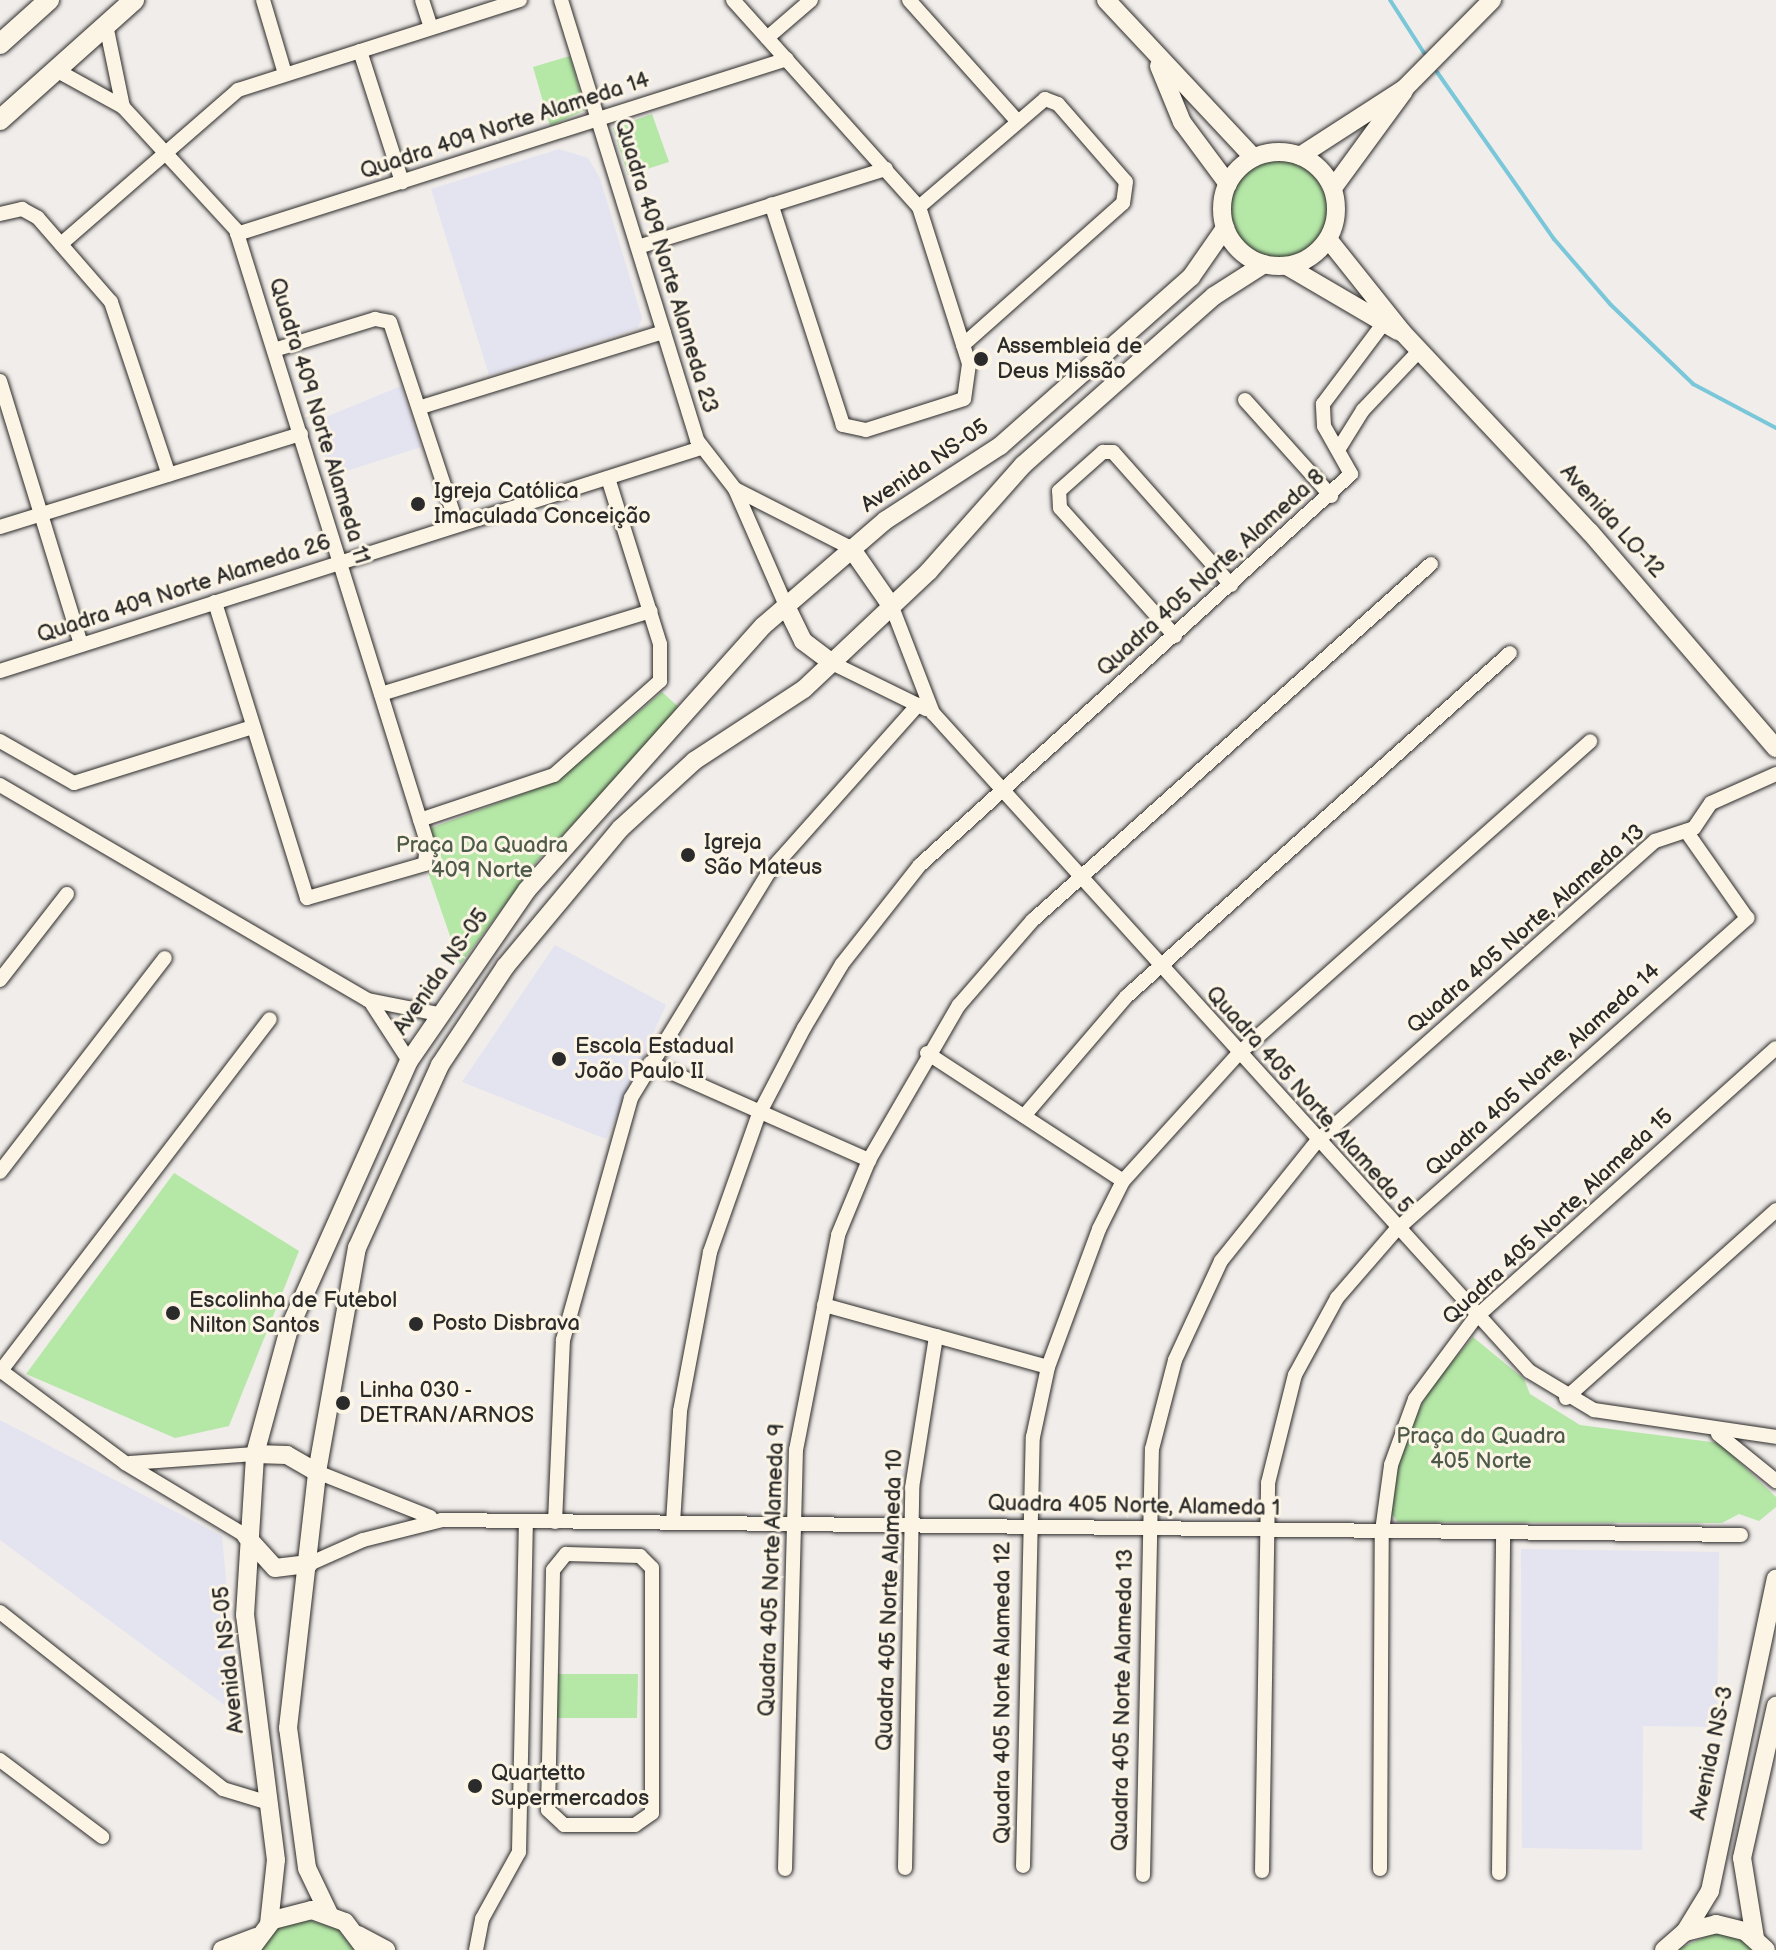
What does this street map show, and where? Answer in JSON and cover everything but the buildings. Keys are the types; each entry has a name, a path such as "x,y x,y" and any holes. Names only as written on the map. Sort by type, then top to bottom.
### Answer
{"main road":[{"path":"0,44 49,0"},
{"path":"0,120 134,0"}],"street":[{"path":"263,0 285,74"},
{"path":"422,0 431,28"},
{"path":"61,244 229,95 285,74 520,0"},
{"name":"Quadra 409 Norte Alameda 23","path":"561,0 701,448 735,489 786,606"},
{"path":"733,0 919,207 963,345 971,388 958,402 850,429 838,418 771,204"},
{"path":"767,38 811,0"},
{"path":"909,0 1017,121"},
{"path":"1106,0 1254,158"},
{"path":"1154,53 1182,122 1228,184 1225,228 1238,250 1264,264 1287,266 1328,239 1333,188 1405,88 1492,0"},
{"path":"106,25 123,107"},
{"path":"360,51 402,182"},
{"name":"Quadra 409 Norte Alameda 14","path":"237,234 787,59"},
{"name":"Quadra 409 Norte Alameda 11","path":"56,70 123,107 166,151 237,234 420,820 428,859 415,870 307,898 253,727"},
{"path":"1228,184 1254,158 1300,156 1405,88"},
{"path":"919,207 1017,121 1049,99 1128,191 963,345"},
{"path":"1300,156 1333,188"},
{"path":"638,247 886,169"},
{"path":"0,214 28,211 115,307 169,475"},
{"name":"Avenida NS-05","path":"258,1937 277,1871 245,1615 246,1536 255,1454 289,1329 409,1061 438,1014 547,866 786,606 851,548 993,453 1191,277 1225,228"},
{"name":"Avenida LO-12","path":"1328,239 1403,333 1590,532 1776,748"},
{"path":"386,1950 362,1943 329,1914 307,1868 288,1744 317,1472 357,1248 463,1026 544,915 621,828 679,772 785,705 892,607 1023,465 1214,296 1264,264"},
{"name":"Avenida LO-12","path":"1287,266 1403,333"},
{"path":"274,350 385,320 396,328 457,525"},
{"name":"Quadra 405 Norte, Alameda 8","path":"673,1523 696,1312 759,1114 842,964 920,865 1331,496 1351,474 1324,426 1323,404 1383,324"},
{"path":"421,407 664,332"},
{"path":"1338,450 1363,410 1420,350"},
{"path":"0,381 81,645"},
{"path":"1245,400 1331,496"},
{"path":"0,527 301,434"},
{"name":"Quadra 409 Norte Alameda 26","path":"0,671 701,448"},
{"path":"1175,636 1060,508 1059,491 1113,452 1231,585"},
{"path":"420,820 554,775 655,688 663,655 608,478"},
{"name":"Quadra 409 Norte Alameda 23","path":"735,489 851,548"},
{"path":"851,548 892,607 933,713"},
{"name":"Quadra 405 Norte Alameda 9","path":"785,1869 791,1524 803,1394 838,1235 869,1160 927,1053 996,960 1081,877 1431,564"},
{"path":"0,741 74,783 253,727 215,602"},
{"path":"786,606 803,641 832,663 933,713"},
{"path":"381,694 650,611"},
{"path":"1024,1116 1160,966 1510,653"},
{"path":"555,1522 563,1340 593,1213 650,1063 769,872 918,705"},
{"name":"Quadra 405 Norte, Alameda 5","path":"933,713 1475,1318 1566,1398 1706,1429 1776,1437"},
{"name":"Quadra 405 Norte Alameda 12","path":"1023,1866 1026,1527 1033,1437 1048,1367 1123,1181 1238,1054 1590,741"},
{"name":"Quadra 405 Norte, Alameda 13","path":"1317,1141 1655,841 1686,831 1711,803 1776,774"},
{"path":"0,785 368,1000 438,1014"},
{"name":"Quadra 405 Norte, Alameda 14","path":"1262,1871 1266,1529 1277,1429 1301,1362 1337,1298 1396,1230 1747,918 1686,831"},
{"path":"0,980 67,894"},
{"path":"0,1172 165,958"},
{"path":"368,1000 409,1061"},
{"path":"270,1019 0,1371 125,1463 246,1536 275,1568 309,1564 402,1527 442,1520"},
{"name":"Quadra 405 Norte, Alameda 15","path":"1380,1869 1382,1531 1391,1465 1407,1416 1475,1318 1776,1048"},
{"path":"927,1053 1123,1181"},
{"path":"650,1063 759,1114 869,1160"},
{"name":"Quadra 405 Norte Alameda 13","path":"1143,1875 1147,1528 1157,1421 1196,1309 1240,1233 1317,1141"},
{"path":"1566,1398 1776,1210"},
{"path":"824,1305 1048,1367"},
{"name":"Quadra 405 Norte Alameda 10","path":"905,1868 910,1526 936,1336"},
{"name":"Quadra 405 Norte, Alameda 5","path":"1706,1429 1737,1444 1776,1481"},
{"path":"125,1463 255,1454 287,1455 317,1472 442,1520"},
{"name":"Quadra 405 Norte, Alameda 1","path":"442,1520 1741,1535"},
{"path":"476,1950 482,1919 519,1852 526,1522"},
{"path":"1499,1873 1503,1532"},
{"path":"566,1554 647,1558 653,1739 652,1813 645,1822 564,1825 551,1817 547,1690 554,1562 566,1554"},
{"name":"Avenida NS-3","path":"1664,1950 1685,1932 1710,1891 1776,1579"},
{"path":"0,1612 223,1789 269,1803"},
{"path":"523,1690 547,1690"},
{"path":"1761,1944 1742,1858 1776,1706"},
{"path":"0,1760 102,1837"},
{"path":"222,1950 258,1937 301,1910 329,1914"},
{"path":"1685,1932 1722,1924 1761,1944"}],"shaded area":[{"path":"559,149 588,158 600,178 642,318 638,328 489,375 431,189"},
{"path":"401,386 421,447 331,476 314,422"},
{"name":"Escola Estadual João Paulo II","path":"555,945 666,1005 606,1139 462,1082"},
{"path":"0,1420 222,1536 238,1715 0,1540"},
{"path":"1521,1549 1719,1552 1717,1727 1643,1726 1642,1850 1522,1848"}],"green space":[{"path":"570,56 585,110 550,126 533,67"},
{"path":"652,114 669,162 628,175 613,128"},
{"path":"1279,158 1308,166 1322,180 1330,209 1322,238 1308,252 1279,260 1250,252 1236,238 1228,209 1236,180 1250,166"},
{"name":"Praça Da Quadra 409 Norte","path":"662,692 683,711 538,860 460,965 428,872 436,859 431,828 557,781"},
{"name":"Escolinha de Futebol Nilton Santos","path":"174,1173 299,1251 229,1426 175,1438 26,1374"},
{"name":"Praça da Quadra 405 Norte","path":"1473,1337 1524,1379 1530,1394 1580,1425 1719,1443 1776,1497 1776,1507 1759,1521 1739,1514 1722,1523 1398,1522 1391,1513 1394,1484 1406,1437 1430,1388"},
{"path":"553,1674 638,1674 637,1718 553,1718"},
{"path":"305,1919 338,1929 354,1950 259,1950 276,1929"},
{"path":"1716,1932 1739,1938 1755,1950 1676,1950"}],"waterway":[{"path":"1390,0 1424,53"},
{"path":"1437,72 1554,239 1611,305 1693,384 1776,428"}],"place":[{"name":"Assembleia de Deus Missão","path":"981,359"},
{"name":"Igreja Católica Imaculada Conceição","path":"418,504"},
{"name":"Igreja São Mateus","path":"688,855"},
{"name":"Escola Estadual João Paulo II","path":"559,1059"},
{"name":"Escolinha de Futebol Nilton Santos","path":"173,1313"},
{"name":"Posto Disbrava","path":"416,1324"},
{"name":"Linha 030 - DETRAN/ARNOS","path":"343,1403"},
{"name":"Quartetto Supermercados","path":"475,1786"}]}
